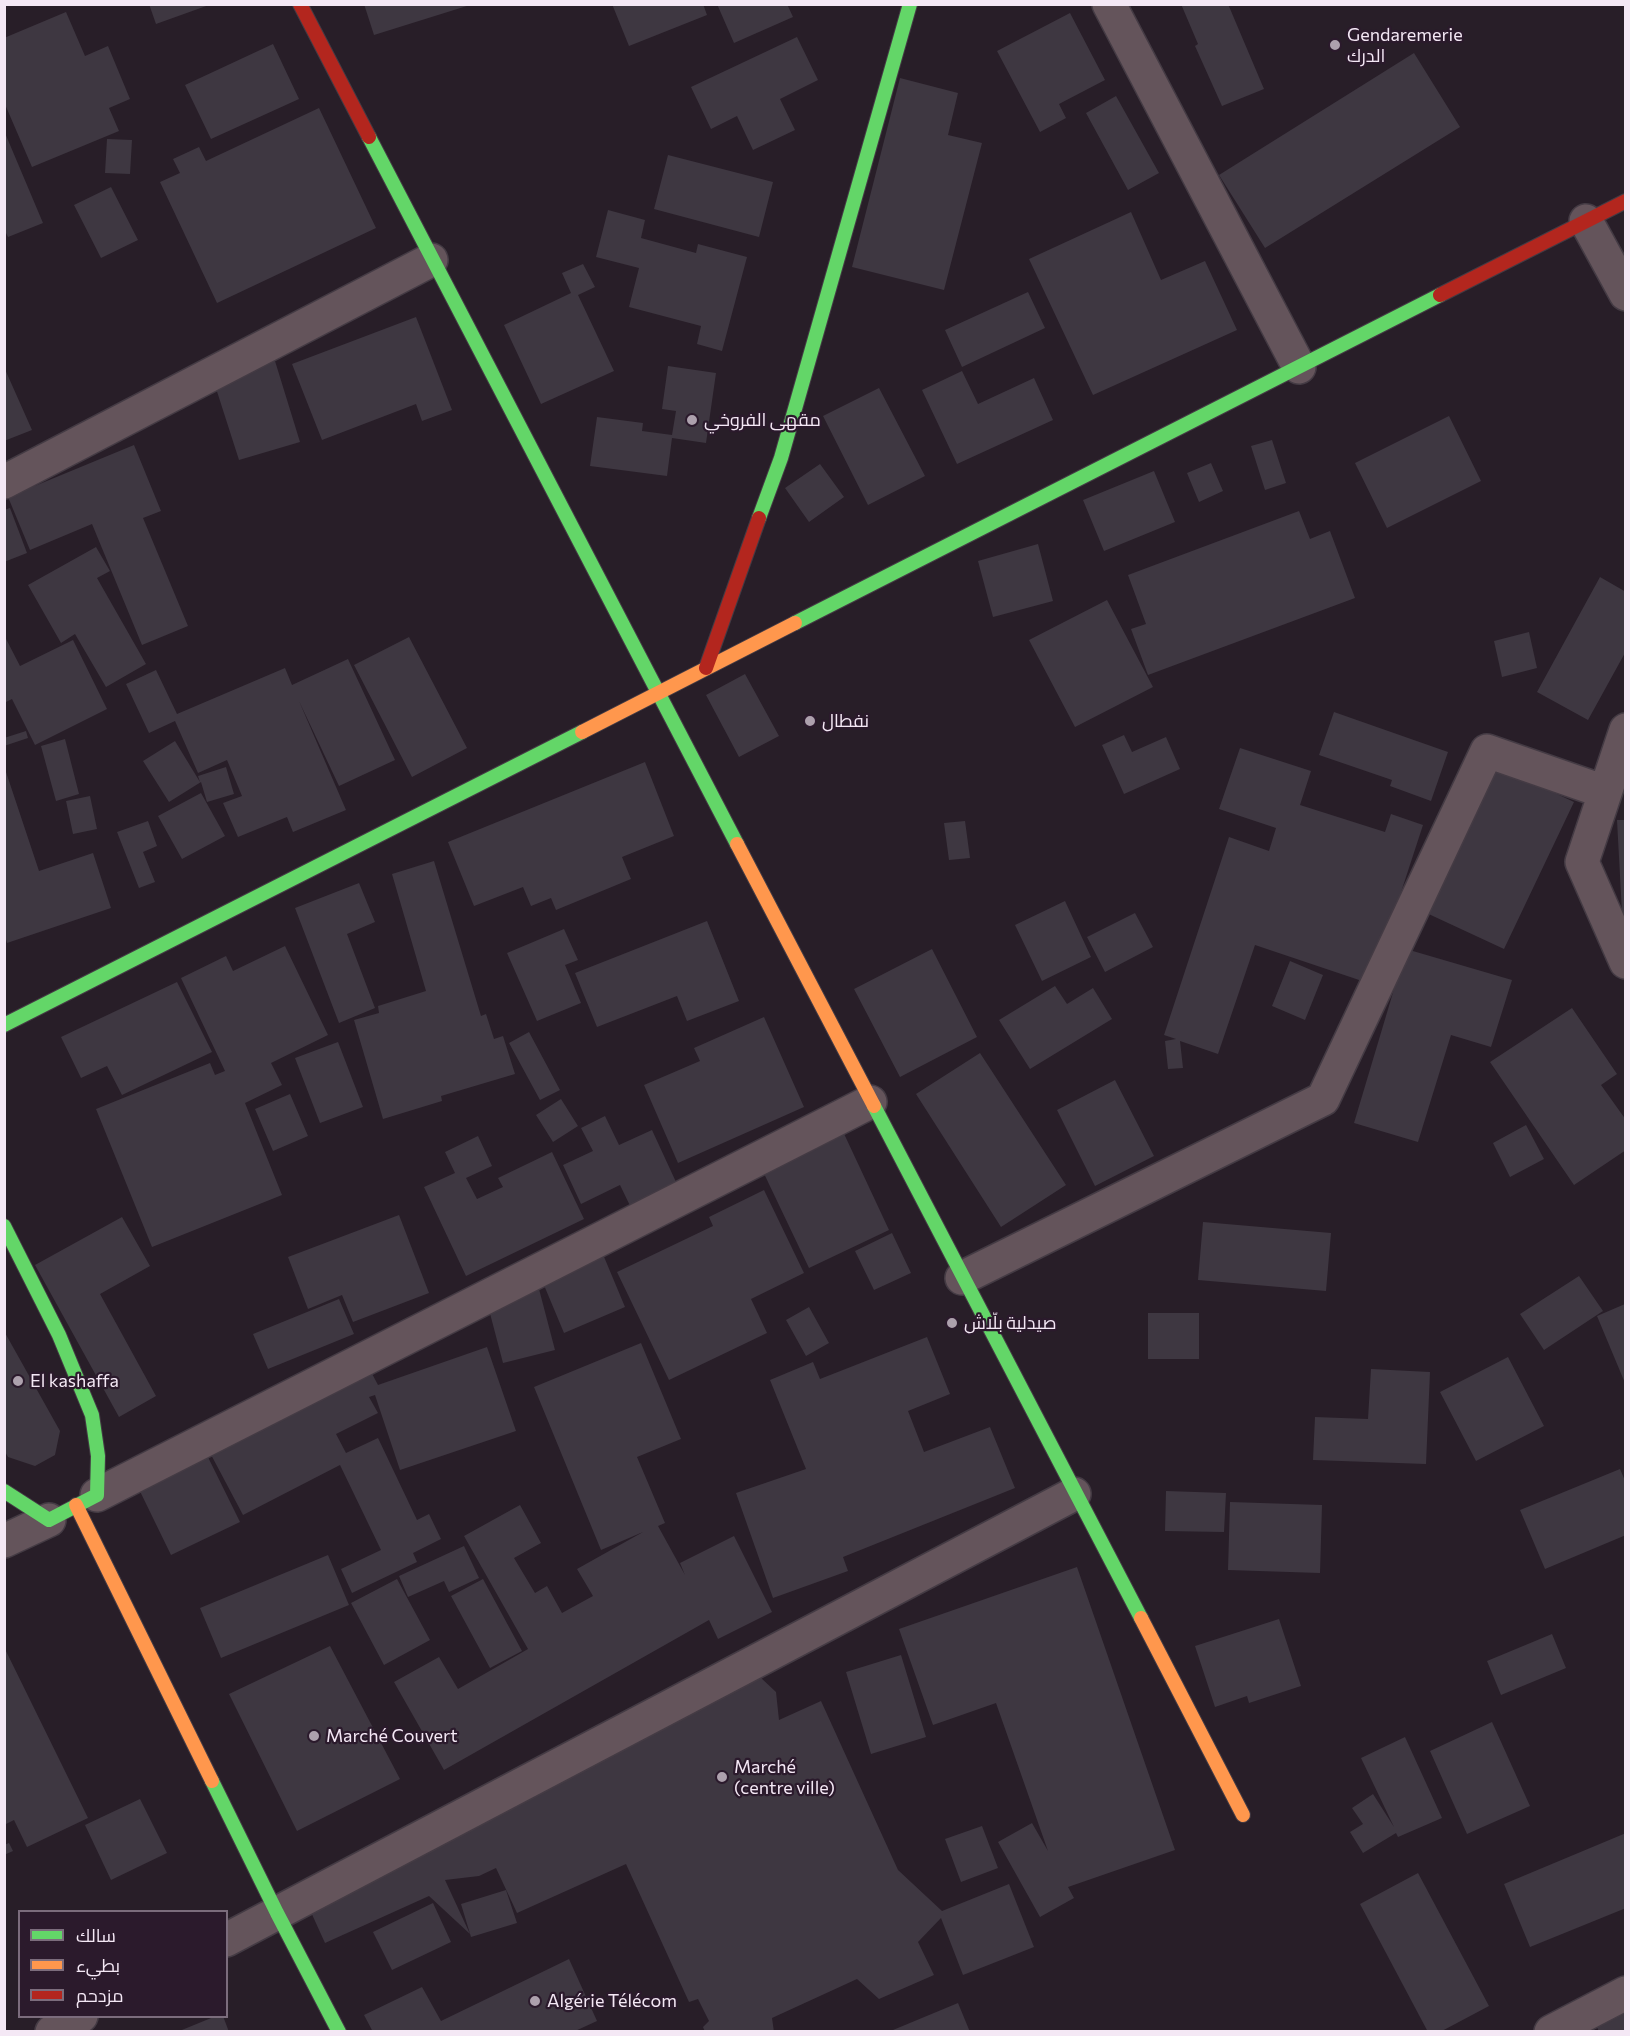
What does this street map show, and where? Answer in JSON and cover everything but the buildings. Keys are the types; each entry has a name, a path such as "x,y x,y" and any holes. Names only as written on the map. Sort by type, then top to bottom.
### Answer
{"main road":[{"path":"300,4 431,260 1243,1815"},
{"path":"706,668 781,458 910,4"},
{"path":"4,1025 1626,201"},
{"path":"4,1226 58,1335 92,1415 98,1456 74,1507"},
{"path":"4,1491 74,1507"},
{"path":"74,1507 277,1913 339,2031"}],"street":[{"path":"1109,4 1299,367"},
{"path":"1586,221 1626,294"},
{"path":"4,482 431,260"},
{"path":"1626,730 1582,862 1626,962"},
{"path":"962,1278 1323,1099 1487,750 1605,792"},
{"path":"4,1541 870,1102"},
{"path":"228,1939 1074,1494"},
{"path":"1551,2031 1626,1993"},
{"path":"52,2031 77,2018"}],"traffic: fast":[{"path":"759,518 781,458 910,4"},
{"path":"369,137 737,844"},
{"path":"795,623 1440,295"},
{"path":"4,1025 582,732"},
{"path":"874,1106 1141,1618"},
{"path":"4,1226 59,1335 92,1415 98,1456 97,1495 49,1520 4,1491"},
{"path":"212,1781 339,2032"}],"traffic: slow":[{"path":"582,732 795,623"},
{"path":"737,844 874,1106"},
{"path":"76,1505 212,1781"},
{"path":"1141,1618 1243,1815"}],"traffic: jam":[{"path":"300,4 369,137"},
{"path":"1440,295 1626,201"},
{"path":"706,668 759,518"}],"place":[{"name":"Gendaremerie الدرك","path":"1335,45"},
{"name":"مقهى الفروخي","path":"692,420"},
{"name":"نفطال","path":"810,721"},
{"name":"صيدلية بلّاش","path":"952,1323"},
{"name":"El kashaffa","path":"18,1381"},
{"name":"Marché Couvert","path":"314,1736"},
{"name":"Marché (centre ville)","path":"722,1777"},
{"name":"Algérie Télécom","path":"535,2001"}]}
